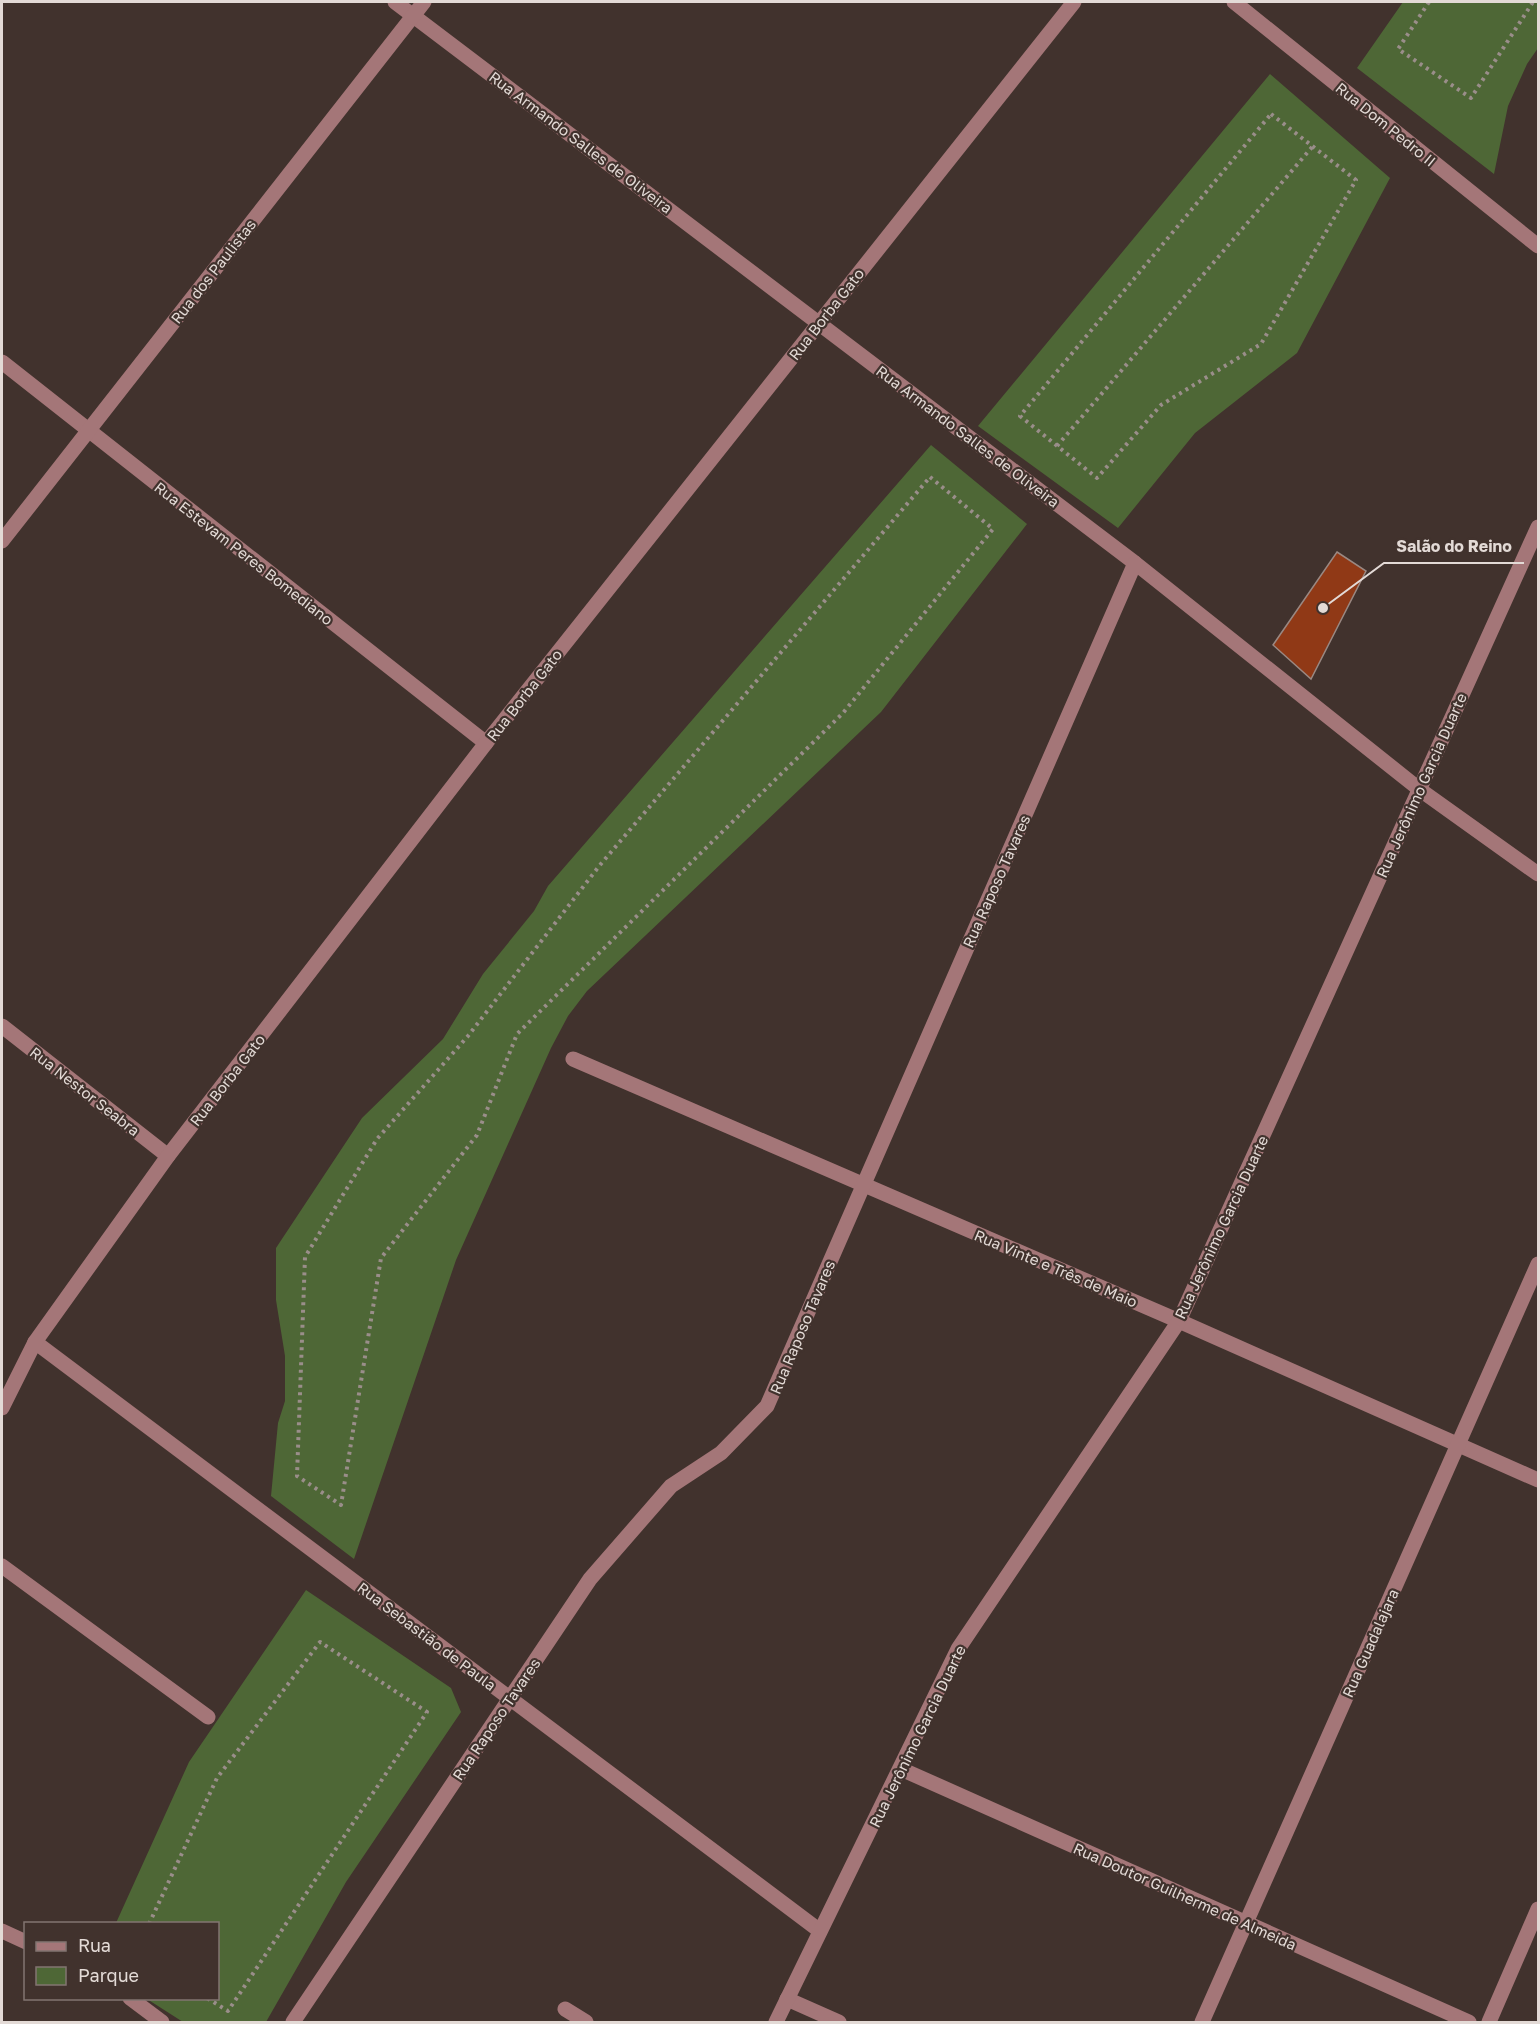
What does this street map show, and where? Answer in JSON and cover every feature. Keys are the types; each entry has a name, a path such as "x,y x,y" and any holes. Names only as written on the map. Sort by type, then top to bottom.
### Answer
{"street":[{"name":"Rua Armando Salles de Oliveira","path":"395,2 1135,563 1419,789 1539,874"},
{"name":"Rua dos Paulistas","path":"2,540 424,2"},
{"name":"Rua Borba Gato","path":"2,1408 34,1342 168,1156 486,743 1074,2"},
{"name":"Rua Dom Pedro II","path":"1234,2 1539,246"},
{"name":"Rua Estevam Peres Bomediano","path":"2,362 486,743"},
{"name":"Rua Jerônimo Garcia Duarte","path":"776,2022 958,1649 1179,1321 1539,527"},
{"name":"Rua Raposo Tavares","path":"292,2022 590,1580 671,1486 721,1453 767,1406 1135,563"},
{"name":"Rua Nestor Seabra","path":"2,1026 168,1156"},
{"name":"Rua Vinte e Três de Maio","path":"573,1059 1179,1321 1539,1480"},
{"name":"Rua Guadalajara","path":"1202,2022 1539,1264"},
{"name":"Rua Sebastião de Paula","path":"34,1342 820,1931"},
{"path":"2,1566 208,1717"},
{"name":"Rua Doutor Guilherme de Almeida","path":"901,1769 1469,2022"},
{"path":"1489,2022 1539,1909"},
{"path":"2,1931 24,1941"},
{"path":"787,1999 839,2022"},
{"path":"133,2000 162,2022"},
{"path":"565,2009 586,2022"}],"path":[{"path":"1430,2 1398,49 1471,98 1533,2"},
{"path":"1271,114 1356,180 1261,344 1161,405 1097,478 1057,446 1020,416 1271,114"},
{"path":"1057,446 1313,146"},
{"path":"930,477 993,529 843,713 517,1034 477,1135 381,1258 341,1505 297,1476 305,1257 377,1139 468,1036 600,865 930,477"},
{"path":"149,1922 217,1778 320,1642 427,1712 228,2011 210,2000"}],"green space":[{"path":"1403,2 1538,2 1538,48 1527,64 1508,106 1494,174 1357,68"},
{"path":"1270,74 1390,178 1297,353 1195,433 1118,528 978,426"},
{"path":"931,445 1027,524 881,712 587,991 568,1016 551,1048 456,1260 354,1559 271,1496 278,1423 285,1401 285,1356 276,1300 276,1248 362,1118 443,1039 483,974 534,911 548,886"},
{"path":"306,1590 451,1688 461,1712 346,1882 266,2022 183,2022 149,2000 219,2000 219,1922 116,1922 189,1762"}],"building":[{"path":"1337,552 1366,571 1311,679 1273,645"}],"place":[{"name":"Salão do Reino","path":"1323,608"}]}
